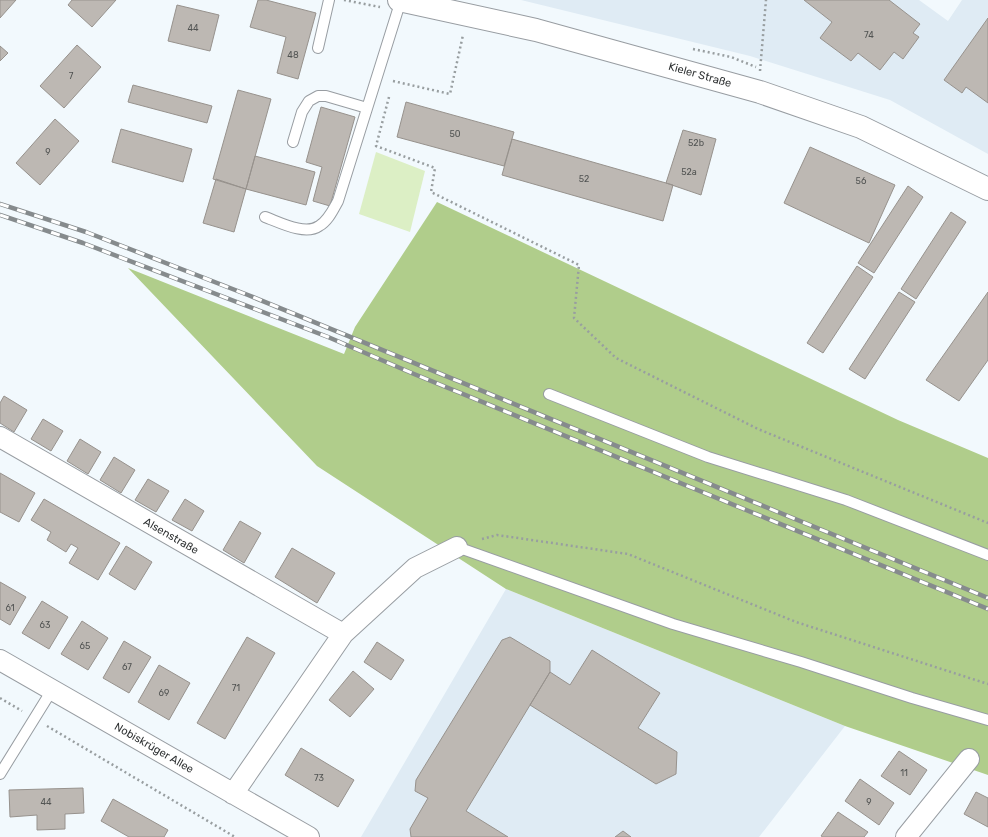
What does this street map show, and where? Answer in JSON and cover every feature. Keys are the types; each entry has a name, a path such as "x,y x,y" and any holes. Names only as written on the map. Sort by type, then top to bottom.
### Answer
{"main road":[{"name":"Kieler Straße","path":"400,0 536,30 760,92 862,127 988,189"}],"street":[{"name":"Alsenstraße","path":"0,437 343,634"},
{"path":"233,794 343,634 415,568 457,547"},
{"name":"Nobiskrüger Allee","path":"0,660 309,837"},
{"path":"906,837 969,759"}],"lane":[{"path":"318,48 329,0"},
{"path":"265,217 301,230 318,227 326,219 338,201 400,0"},
{"path":"293,142 302,112 309,101 318,96 326,96 367,108"},
{"path":"548,394 708,457 846,500 988,555"},
{"path":"457,547 673,624 988,720"},
{"path":"0,774 52,690"}],"path":[{"path":"760,69 766,0"},
{"path":"391,88 393,80 450,94 464,30"},
{"path":"389,95 376,146 435,168 431,192 579,265 574,318 616,358 758,429 988,522"},
{"path":"457,547 497,535 628,554 796,622 988,684"},
{"path":"0,698 235,837"}],"shaded area":[{"path":"521,0 919,0 948,21 962,0 988,0 988,154 890,100 750,56"},
{"path":"506,589 845,726 759,837 361,837"}],"green space":[{"path":"376,152 425,171 410,232 359,214"},
{"path":"437,202 898,420 988,458 988,775 845,726 506,589 317,466 128,268 344,354 355,327"}],"building":[{"path":"0,0 16,0 0,18"},
{"path":"72,0 116,0 92,27 68,5"},
{"path":"258,0 266,0 316,13 298,79 277,73 286,37 250,27"},
{"path":"804,0 889,0 920,24 913,33 919,37 903,59 894,52 880,70 858,53 851,61 820,38 832,22"},
{"path":"177,5 219,15 210,51 168,41"},
{"path":"988,18 988,103 966,87 962,93 944,80"},
{"path":"77,45 101,67 64,108 40,86"},
{"path":"0,46 8,53 0,61"},
{"path":"133,85 212,106 207,123 128,102"},
{"path":"238,90 271,99 246,189 213,179"},
{"path":"406,102 514,132 504,166 397,137"},
{"path":"321,107 355,117 330,206 313,201 322,167 306,162"},
{"path":"55,119 79,141 40,185 16,163"},
{"path":"121,129 192,149 183,182 112,162"},
{"path":"683,130 716,139 701,195 666,183"},
{"path":"512,139 673,185 663,221 502,175"},
{"path":"810,147 895,185 869,243 784,203"},
{"path":"255,156 315,172 306,205 246,189"},
{"path":"216,179 246,189 234,232 203,223"},
{"path":"908,186 923,197 874,273 858,263"},
{"path":"951,212 966,222 916,299 901,289"},
{"path":"857,266 873,277 823,353 807,343"},
{"path":"899,292 915,302 865,379 849,369"},
{"path":"988,292 988,360 959,401 926,380"},
{"path":"4,396 27,410 14,432 0,423 0,403"},
{"path":"43,419 63,431 51,451 31,439"},
{"path":"80,439 101,452 88,474 67,461"},
{"path":"114,457 135,470 121,493 100,480"},
{"path":"0,473 35,493 19,522 0,512"},
{"path":"148,479 169,491 156,512 135,500"},
{"path":"44,499 120,543 98,580 69,563 78,548 71,544 66,552 47,540 51,532 31,520"},
{"path":"185,499 204,511 192,531 172,520"},
{"path":"240,521 261,533 244,563 223,550"},
{"path":"126,546 152,562 135,590 109,574"},
{"path":"292,548 335,573 317,603 275,577"},
{"path":"0,582 26,597 10,625 0,619"},
{"path":"42,601 68,617 49,649 22,633"},
{"path":"82,621 108,638 88,670 61,654"},
{"path":"247,637 275,653 225,739 197,723"},
{"path":"510,637 550,661 550,672 466,811 508,837 411,837 410,829 428,798 415,791 416,780 502,640"},
{"path":"124,641 151,657 129,693 103,678"},
{"path":"377,642 404,660 391,680 364,662"},
{"path":"592,650 660,693 638,728 677,752 676,774 656,784 530,705 550,672 570,685"},
{"path":"159,665 190,683 169,720 138,702"},
{"path":"353,671 374,689 350,717 329,700"},
{"path":"301,748 354,780 338,807 285,775"},
{"path":"899,751 927,770 910,795 881,776"},
{"path":"860,779 894,803 879,825 845,801"},
{"path":"83,788 84,813 65,814 65,829 37,830 37,815 10,817 9,790"},
{"path":"976,792 988,798 988,827 964,814"},
{"path":"113,799 168,830 164,837 129,837 101,821"},
{"path":"838,812 868,832 864,837 821,836"},
{"path":"623,831 631,837 615,837"}],"railway":[{"path":"0,204 86,232 248,295 988,598"},
{"path":"0,215 83,243 328,337 414,374 988,609"}]}
